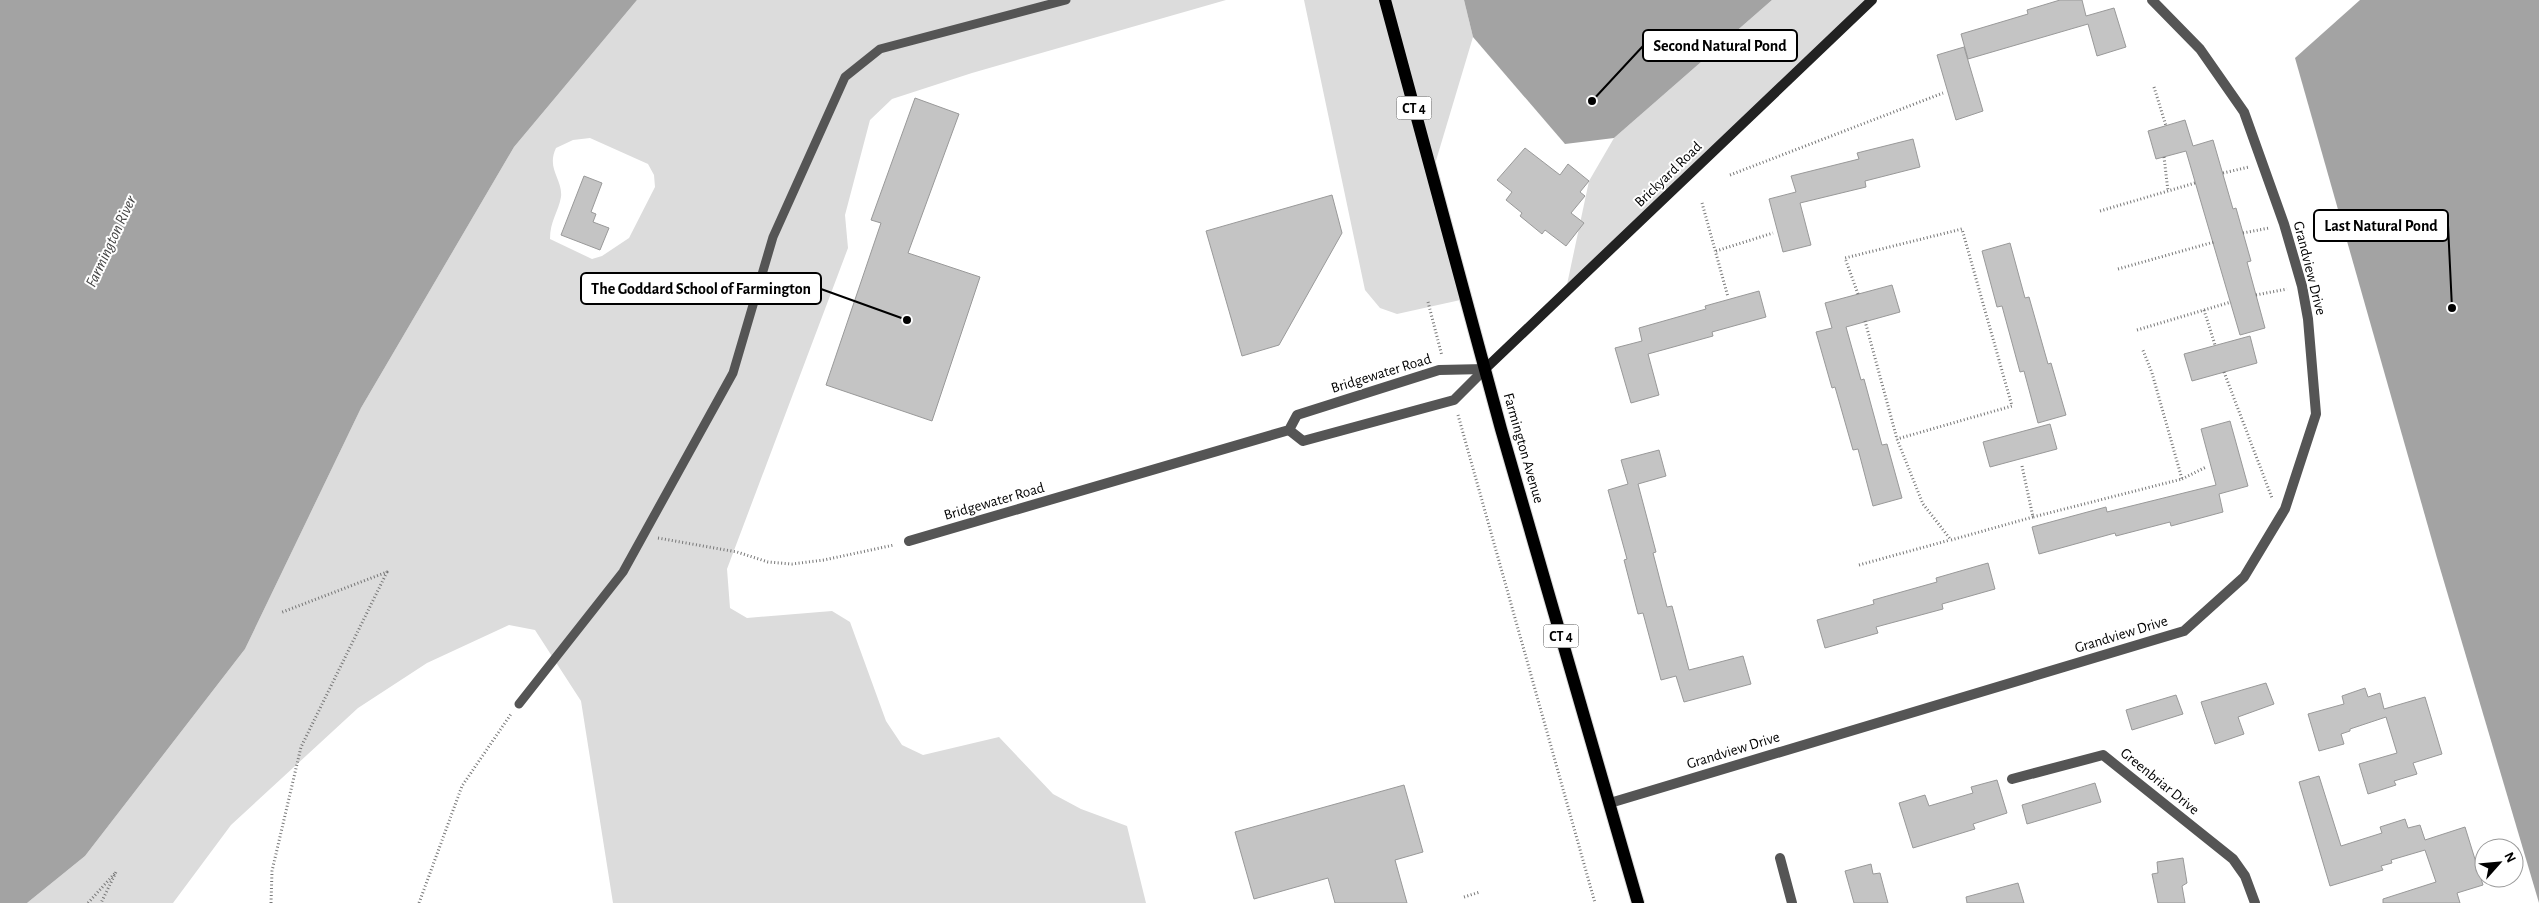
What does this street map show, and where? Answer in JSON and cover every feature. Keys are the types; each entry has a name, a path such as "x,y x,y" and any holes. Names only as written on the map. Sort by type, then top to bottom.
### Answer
{"main road":[{"name":"Farmington Avenue","path":"1385,0 1485,369 1638,903"}],"street":[{"name":"Brickyard Road","path":"1485,369 1872,0"},
{"name":"Grandview Drive","path":"1610,803 2184,631 2244,578 2285,509 2316,414 2308,319 2302,286 2284,224 2244,112 2200,49 2152,0"},
{"name":"Bridgewater Road","path":"909,541 1290,430 1297,416 1439,370 1485,369"},
{"path":"1290,430 1302,441 1454,400 1485,369"},
{"name":"Greenbriar Drive","path":"2012,779 2103,755 2233,859 2246,876 2255,903"},
{"path":"1780,858 1792,903"}],"lane":[{"path":"519,704 623,572 733,373 774,238 845,77 880,49 1066,0"}],"path":[{"path":"2154,87 2166,126"},
{"path":"1730,175 1943,93"},
{"path":"2164,157 2168,190"},
{"path":"2223,173 2263,163"},
{"path":"2100,211 2195,183"},
{"path":"1702,203 1728,297"},
{"path":"2243,233 2284,224"},
{"path":"1858,294 1845,258 1962,229 2012,406 1897,439"},
{"path":"1716,252 1773,233"},
{"path":"2118,269 2214,242"},
{"path":"2256,295 2302,286"},
{"path":"1428,302 1441,352"},
{"path":"2136,330 2231,302"},
{"path":"2204,310 2215,345"},
{"path":"1866,322 1897,439 1923,504 1951,540"},
{"path":"2142,348 2152,374 2182,479"},
{"path":"2224,372 2280,518"},
{"path":"1459,419 1595,903"},
{"path":"2022,466 2033,517"},
{"path":"1859,565 2033,517 2182,479 2206,467"},
{"path":"642,536 737,552 768,562 792,564 824,560 909,541"},
{"path":"271,903 272,871 301,747 387,572 280,612"},
{"path":"419,903 462,786 519,704"},
{"path":"88,903 116,872 101,903"},
{"path":"1464,897 1480,892"}],"shaded area":[{"path":"637,0 1226,0 972,73 892,99 870,120 845,215 848,248 727,569 730,608 747,618 832,611 850,622 886,721 902,745 923,755 999,737 1053,794 1081,809 1127,826 1146,903 613,903 581,701 535,630 509,625 427,663 358,708 231,825 173,903 27,903 85,856 245,649 361,408 514,147","holes":["590,138 648,164 654,175 655,187 629,238 602,256 592,259 550,239 551,227 561,197 560,185 553,162 556,148 573,140"]},
{"path":"1304,0 1464,0 1473,37 1432,174 1465,299 1397,314 1380,308 1365,290"},
{"path":"1772,0 1872,0 1565,294 1589,181 1614,138"}],"water":[{"name":"Farmington River","path":"0,0 637,0 514,147 361,408 245,649 85,856 27,903 0,903"},
{"path":"1464,0 1772,0 1614,138 1565,144 1473,37"},
{"path":"2360,0 2539,0 2539,903 2524,852 2524,838 2520,838 2437,558 2295,58"}],"building":[{"path":"2060,0 2082,0 2086,16 2114,8 2126,47 2097,56 2088,24 1968,59 1961,34 2028,14 2027,10"},
{"path":"1964,47 1983,111 1956,120 1937,55"},
{"path":"915,98 959,114 908,253 980,277 932,421 826,385 881,223 871,220"},
{"path":"2185,120 2193,146 2213,140 2233,209 2236,208 2251,261 2247,262 2265,328 2240,335 2186,151 2156,159 2148,131"},
{"path":"1913,139 1920,167 1865,181 1866,187 1800,203 1811,245 1783,252 1769,199 1796,192 1791,176 1859,159 1857,153"},
{"path":"1525,148 1560,175 1568,164 1589,181 1580,192 1585,196 1571,213 1584,223 1566,246 1545,230 1542,234 1520,216 1522,213 1506,200 1512,192 1497,180"},
{"path":"584,176 602,183 591,212 596,214 593,222 609,228 600,250 561,235"},
{"path":"1332,195 1342,233 1279,345 1242,356 1206,231"},
{"path":"2010,243 2025,298 2029,297 2048,364 2051,363 2066,415 2038,423 2024,371 2020,372 2002,306 1997,307 1982,251"},
{"path":"1892,285 1900,312 1846,327 1861,380 1864,379 1882,445 1887,444 1902,498 1873,506 1858,449 1853,450 1835,387 1832,388 1816,332 1832,328 1825,303"},
{"path":"1759,291 1766,317 1712,332 1713,336 1648,354 1659,395 1631,403 1615,348 1642,341 1639,328 1706,309 1705,306"},
{"path":"2250,336 2257,363 2192,381 2184,354"},
{"path":"2230,421 2248,486 2219,494 2223,512 2171,526 2170,522 2116,536 2115,533 2039,554 2032,527 2106,507 2107,512 2216,485 2201,429"},
{"path":"2050,424 2057,449 1990,467 1983,442"},
{"path":"1659,450 1666,476 1638,484 1656,552 1653,553 1667,607 1672,606 1689,670 1743,656 1751,684 1684,702 1676,676 1661,680 1643,613 1638,614 1624,560 1627,559 1608,490 1628,484 1621,460"},
{"path":"1988,563 1995,589 1942,604 1943,609 1876,627 1878,633 1825,648 1817,620 1874,604 1873,600 1937,582 1936,578"},
{"path":"2266,683 2274,704 2238,717 2244,734 2215,744 2201,702"},
{"path":"2365,688 2368,697 2380,693 2384,709 2425,697 2442,754 2413,763 2417,774 2394,781 2396,785 2368,794 2359,764 2397,753 2386,717 2350,729 2350,731 2341,734 2344,744 2319,751 2308,714 2344,704 2342,696"},
{"path":"2176,695 2183,714 2132,730 2126,710"},
{"path":"2319,776 2341,846 2382,833 2380,827 2405,819 2408,828 2420,825 2425,840 2465,827 2474,856 2474,888 2457,893 2460,903 2383,903 2383,899 2436,882 2425,850 2391,860 2392,863 2381,866 2383,870 2330,886 2299,782"},
{"path":"1997,780 2007,813 1973,824 1975,829 1913,848 1899,803 1925,795 1929,806 1973,793 1971,787"},
{"path":"2095,783 2101,802 2027,824 2022,805"},
{"path":"1404,785 1423,852 1395,860 1407,903 1335,903 1328,878 1254,899 1235,832"},
{"path":"2183,858 2187,883 2182,886 2185,903 2158,903 2152,874 2158,873 2157,862"},
{"path":"1871,864 1873,874 1880,873 1888,903 1854,903 1845,871"},
{"path":"2018,883 2024,903 1967,903 1966,897"}],"place":[{"name":"Second Natural Pond","path":"1592,101"},
{"name":"Last Natural Pond","path":"2452,308"},
{"name":"The Goddard School of Farmington","path":"907,320"}]}
